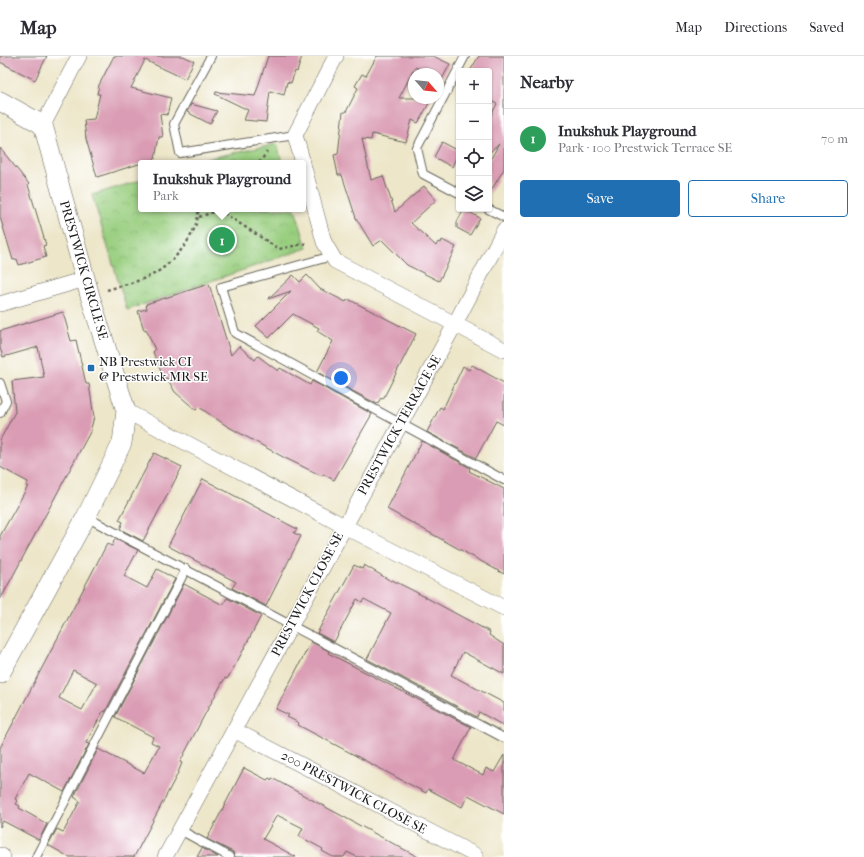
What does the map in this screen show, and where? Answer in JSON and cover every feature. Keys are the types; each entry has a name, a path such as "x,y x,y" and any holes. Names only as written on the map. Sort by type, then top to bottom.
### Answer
{"street":[{"path":"0,101 43,125 79,56"},
{"path":"302,160 295,135 336,56"},
{"name":"PRESTWICK CIRCLE SE","path":"0,674 86,518 122,443 126,411 88,287 43,125"},
{"path":"306,174 324,242 336,262 504,350"},
{"name":"PRESTWICK TERRACE SE","path":"344,526 455,324 504,230"},
{"path":"0,304 88,287"},
{"name":"PRESTWICK CLOSE SE","path":"126,411 344,526 165,857"},
{"path":"344,526 504,608"},
{"name":"200 PRESTWICK CLOSE SE","path":"234,730 475,855"}],"lane":[{"path":"211,56 174,124 180,153 295,135"},
{"path":"456,191 423,174 417,148 465,56"},
{"path":"492,211 504,217"},
{"path":"332,256 221,287 235,333 504,480"},
{"path":"0,383 6,401 0,413"},
{"path":"86,518 186,569 504,738"},
{"path":"36,857 186,569"},
{"path":"180,830 230,857"}],"path":[{"path":"88,287 152,275 179,254 190,237 199,217 198,212"},
{"path":"199,217 213,212"},
{"path":"222,212 279,249 297,244 324,242"}],"green space":[{"path":"277,144 281,160 204,160"},
{"path":"138,181 138,212 296,212 307,248 127,310 92,195"}],"building":[{"path":"0,56 47,56 35,80 0,62"},
{"path":"114,56 183,56 194,61 185,79 145,60 131,88 171,98 167,115 160,114 163,137 159,137 155,159 138,160 138,164 97,177 86,139 84,120 94,119 100,94 97,94 99,85"},
{"path":"268,56 302,56 297,72 295,71 291,83 287,82 284,95 270,91 266,122 244,120 248,110 215,94 216,92 255,96"},
{"path":"377,56 433,56 450,64 444,75 444,68 408,68 408,81 399,98 408,98 408,104 429,104 418,123 412,120 406,142 372,134 371,140 362,139 371,180 383,176 395,212 424,186 436,200 411,223 436,246 438,242 441,243 442,240 456,247 439,281 407,265 382,240 373,246 356,218 342,175 338,175 334,155 338,154 343,112 346,112 358,88 355,86 362,74 366,76"},
{"path":"479,56 504,56 504,169 492,189 492,157 499,144 492,150 492,113 497,104 492,102 492,68 472,68"},
{"path":"191,104 217,111 210,124 187,112"},
{"path":"442,142 456,149 456,158 452,167 434,157"},
{"path":"0,148 29,184 28,185 46,245 43,246 46,257 19,265 17,259 13,260 0,217"},
{"path":"462,212 469,212 480,218 470,235 457,228 457,222"},
{"path":"293,275 300,282 307,275 320,289 346,302 347,300 350,300 416,334 383,399 381,398 377,404 317,372 333,341 317,331 319,328 293,314 269,338 256,326 291,291 268,299"},
{"path":"209,284 231,355 239,346 255,360 258,356 278,371 280,368 310,385 312,381 372,414 334,480 323,474 322,476 283,457 227,426 199,407 196,410 175,392 167,378 164,379 153,352 155,350 146,329 144,330 138,311 147,309 146,304"},
{"path":"63,312 71,341 76,340 86,384 89,384 94,417 90,432 0,600 0,536 28,486 26,486 28,482 0,467 0,440 15,412 12,381 44,377 38,347 3,357 0,348 0,331"},
{"path":"472,365 504,383 504,425 496,421 476,458 427,432 440,407 443,409 463,366 469,370"},
{"path":"422,441 470,468 469,471 504,489 504,574 387,509"},
{"path":"154,453 182,467 143,541 120,529 123,522 119,520"},
{"path":"203,479 297,529 294,533 301,536 266,606 232,588 236,582 168,546"},
{"path":"115,539 138,550 124,576 147,588 157,569 175,579 105,712 103,711 86,743 89,744 64,792 29,773 15,799 18,801 16,804 20,806 19,808 47,824 39,840 3,821 0,827 0,748 107,544 112,546","holes":["73,670 97,683 82,710 59,698"]},
{"path":"354,565 362,569 364,565 391,581 392,580 412,590 490,632 489,635 504,645 504,674 463,652 451,675 504,703 504,726 479,712 477,717 367,659 391,613 364,599 362,602 357,599 334,642 317,633"},
{"path":"184,584 223,605 227,598 261,616 237,662 227,679 225,678 205,714 180,762 182,763 177,775 134,857 69,857 48,845 57,829 63,832 64,831 80,801 74,797 98,749 144,773 159,746 151,742 153,737 115,717"},
{"path":"311,642 329,651 328,653 471,727 454,760 483,775 486,768 494,772 504,755 504,814 468,795 462,807 428,789 426,793 298,725 299,723 287,717 289,715 276,709"},
{"path":"244,768 267,780 269,778 272,780 272,778 418,857 357,857 347,852 344,857 333,857 322,851 323,849 299,836 303,828 277,815 263,839 296,857 235,857 233,852 207,839"},
{"path":"202,848 218,857 197,857"}],"place":[{"name":"Inukshuk Playground","path":"222,240"},
{"name":"NB Prestwick CI @ Prestwick MR SE","path":"91,368"}]}
